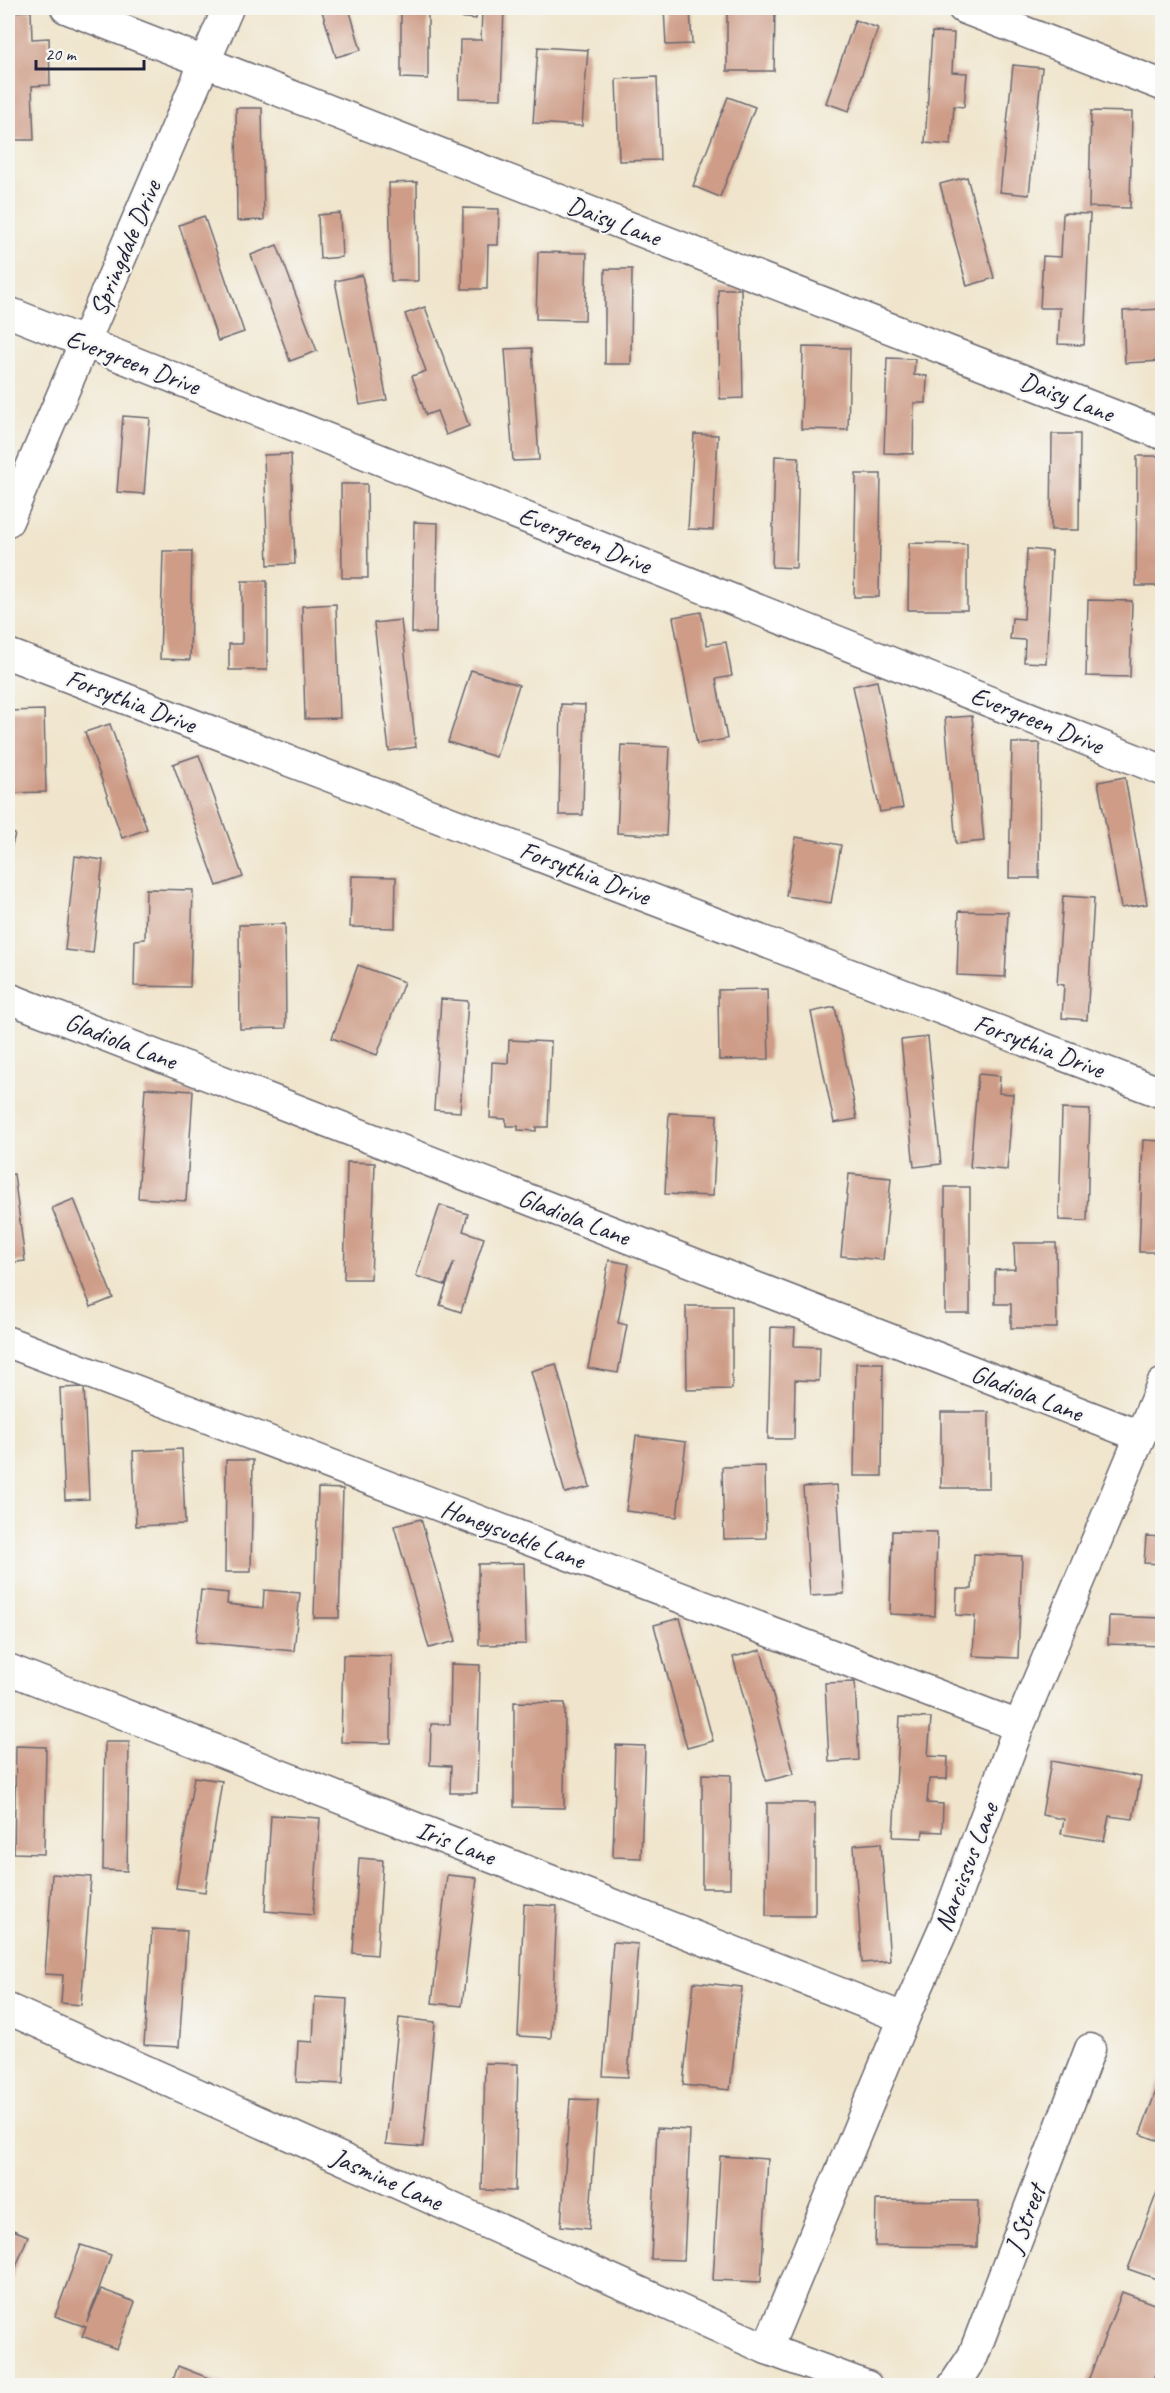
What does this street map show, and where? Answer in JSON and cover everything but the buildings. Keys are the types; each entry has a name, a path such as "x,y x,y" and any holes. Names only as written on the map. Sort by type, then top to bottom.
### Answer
{"street":[{"name":"Daisy Lane","path":"66,8 1162,434"},
{"name":"Springdale Drive","path":"8,521 228,8"},
{"path":"963,8 1162,85"},
{"name":"Evergreen Drive","path":"8,312 1162,770"},
{"name":"Forsythia Drive","path":"8,654 1162,1093"},
{"name":"Gladiola Lane","path":"8,998 1140,1436"},
{"name":"Honeysuckle Lane","path":"8,1342 1019,1726"},
{"name":"Narcissus Lane","path":"767,2349 904,2018 946,1923 1019,1726 1162,1384"},
{"name":"Iris Lane","path":"8,1669 904,2018"},
{"name":"Jasmine Lane","path":"8,2009 767,2349"},
{"name":"J Street","path":"953,2385 973,2356 1090,2049"},
{"path":"767,2349 867,2385"}]}
